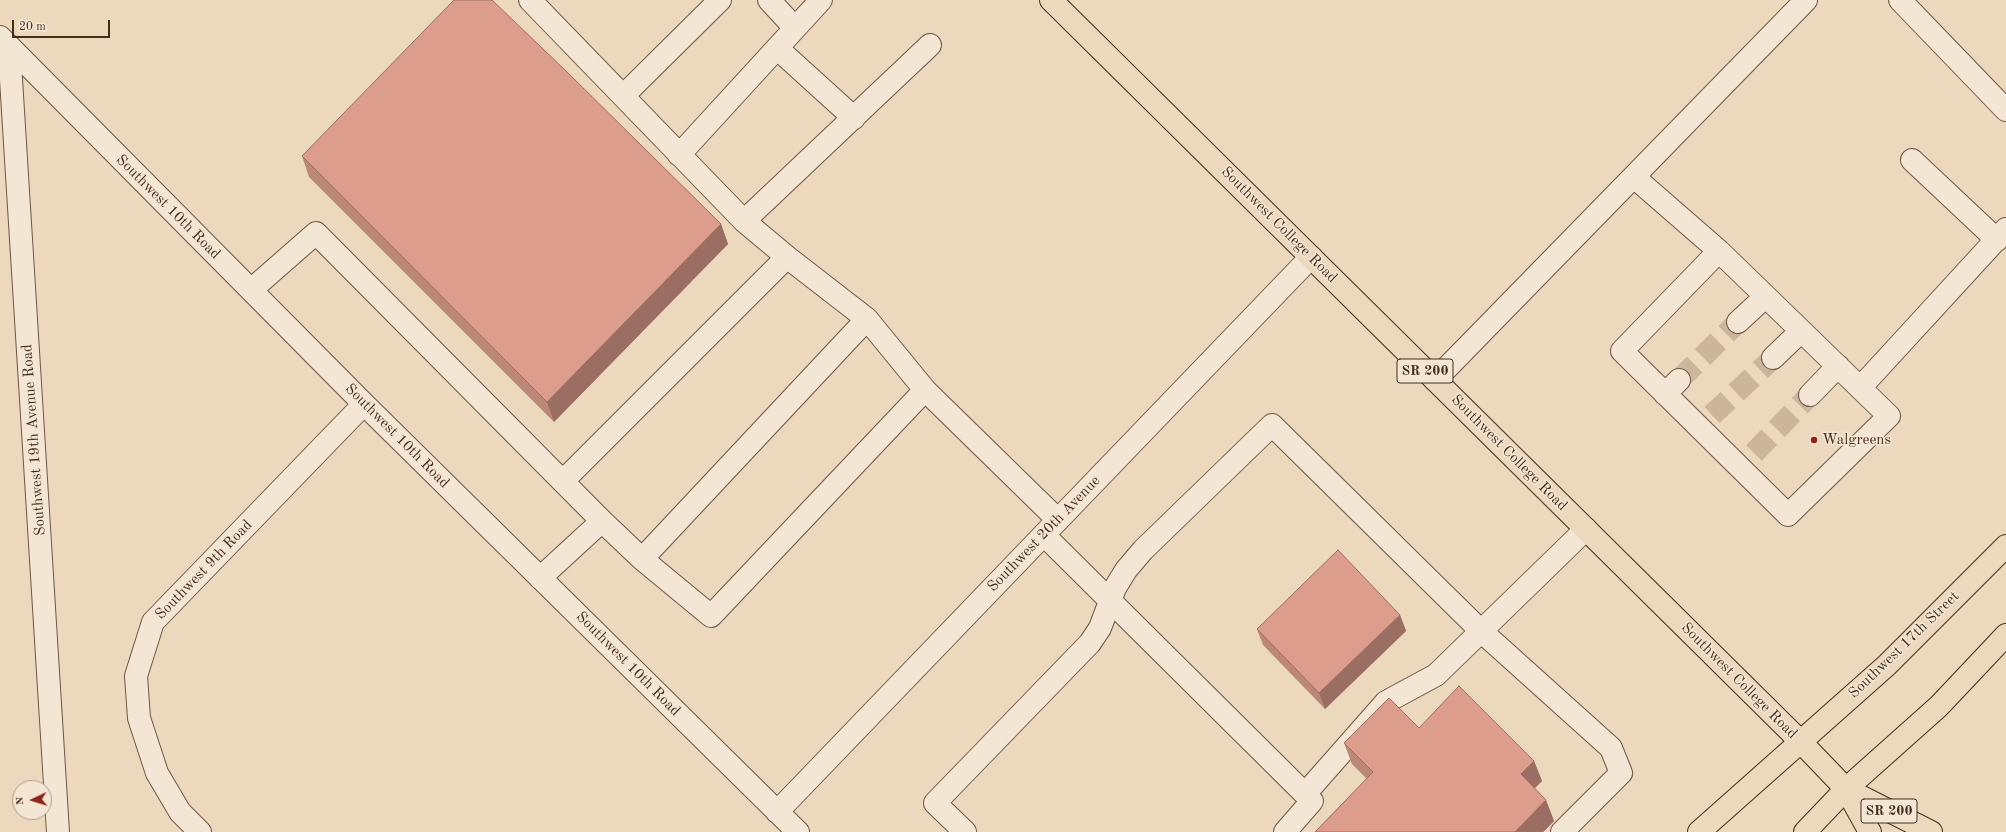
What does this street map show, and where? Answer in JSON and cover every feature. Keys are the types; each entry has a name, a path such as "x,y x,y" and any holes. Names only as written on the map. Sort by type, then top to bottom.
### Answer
{"main road":[{"name":"Southwest College Road","path":"1051,0 1800,741 1846,789 1870,832"},
{"name":"Southwest 17th Street","path":"1698,832 1887,665 2006,546"},
{"path":"1805,832 1846,789 1939,706 2006,636"},
{"name":"Southwest College Road","path":"1846,789 1931,832"}],"street":[{"path":"530,0 744,221 787,257 867,319 925,390 1051,528 1110,601 1312,801 1285,832"},
{"path":"623,96 720,0"},
{"path":"769,0 795,28"},
{"path":"679,155 822,0"},
{"path":"1435,380 1806,0"},
{"path":"1900,0 2006,110"},
{"name":"Southwest 10th Road","path":"5,42 364,404 798,832"},
{"name":"Southwest 19th Avenue Road","path":"5,42 58,832"},
{"path":"744,221 930,45"},
{"path":"778,49 854,118"},
{"path":"1860,388 2001,234 1912,160"},
{"path":"1634,177 1719,251 1889,416 1788,515 1747,460 1706,422 1672,387 1622,351 1719,251"},
{"path":"251,290 316,233 602,521 642,558 711,616 925,390"},
{"path":"563,481 787,257"},
{"name":"Southwest 20th Avenue","path":"777,812 1311,257"},
{"path":"1738,322 1765,296"},
{"path":"642,558 867,319"},
{"path":"1773,358 1801,331"},
{"path":"1810,395 1838,366"},
{"name":"Southwest 9th Road","path":"200,832 180,812 157,773 139,718 136,676 153,622 364,404"},
{"path":"965,832 935,803 1090,643 1100,628 1110,601 1126,570 1143,550 1272,425 1481,631 1611,748 1621,773 1562,832"},
{"path":"540,578 602,521"},
{"path":"1305,794 1386,702 1436,675 1586,529"}],"building":[{"path":"454,0 492,0 721,224 547,402 302,156"},
{"path":"1338,550 1400,615 1319,693 1257,629"},
{"path":"1459,686 1534,761 1521,774 1546,800 1515,832 1315,832 1373,772 1344,743 1389,698 1419,728"}],"tunnel":[{"path":"1679,380 1738,322"},
{"path":"1712,415 1773,358"},
{"path":"1754,453 1810,395"}],"place":[{"name":"Walgreens","path":"1814,440"}]}
